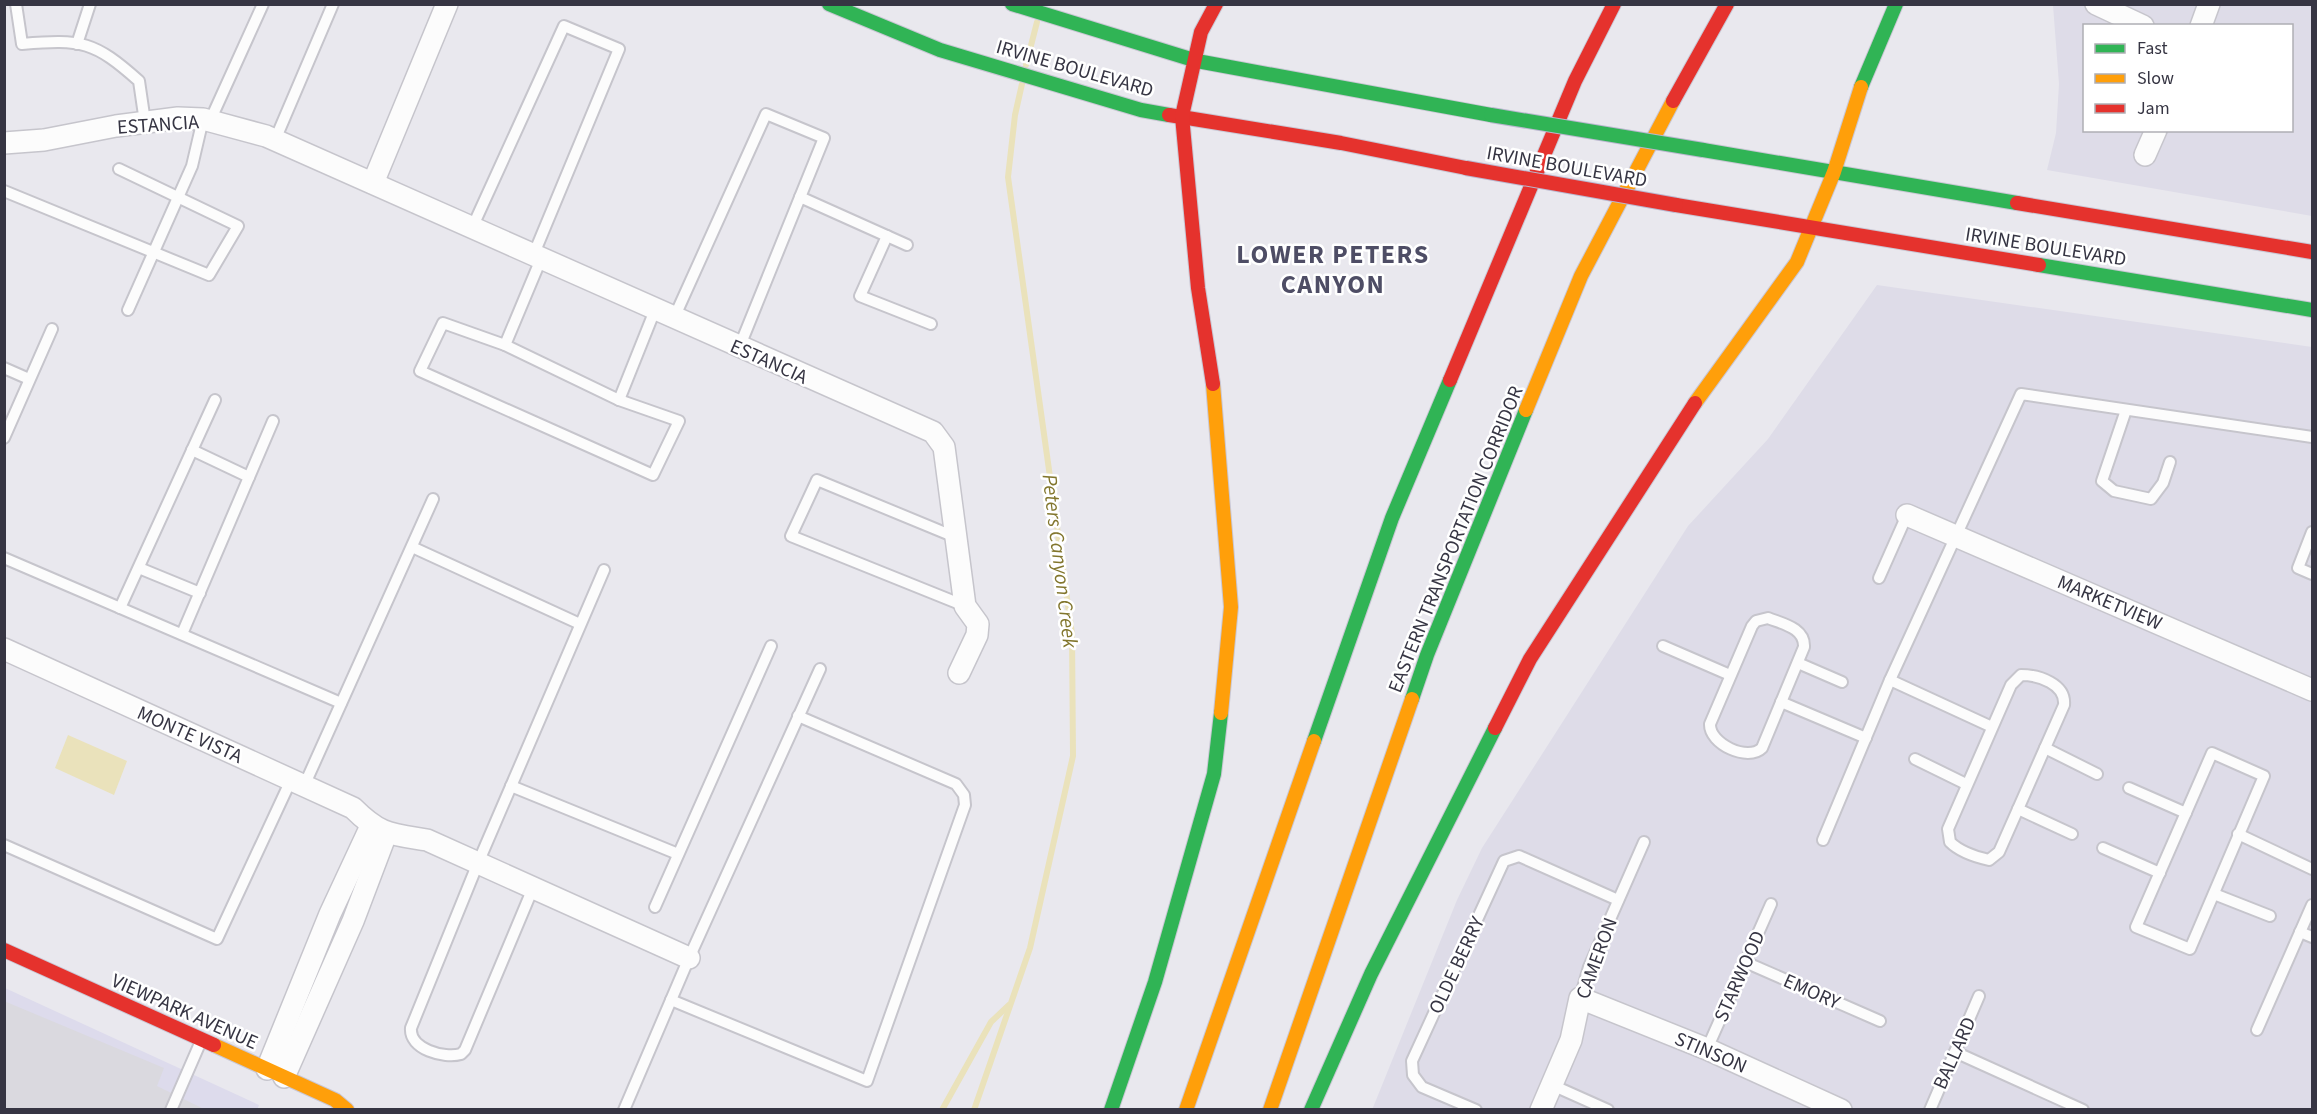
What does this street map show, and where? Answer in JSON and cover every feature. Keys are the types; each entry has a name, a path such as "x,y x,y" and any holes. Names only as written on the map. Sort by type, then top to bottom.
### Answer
{"main road":[{"name":"IRVINE BOULEVARD","path":"829,4 868,22 952,53 1141,110 1812,230 2023,261 2313,310"},
{"name":"IRVINE BOULEVARD","path":"1012,4 1106,35 1197,61 1491,115 2313,252"},
{"path":"1111,1110 1155,982 1214,774 1231,607 1214,390 1198,288 1186,179 1182,116 1197,61 1201,32 1216,4"},
{"path":"1186,1110 1392,518 1575,81 1614,4"},
{"name":"EASTERN TRANSPORTATION CORRIDOR","path":"1270,1110 1427,655 1576,287 1687,74 1727,4"},
{"path":"1311,1110 1371,974 1530,659 1679,425 1797,262 1812,230 1834,172 1860,91 1896,4"},
{"name":"VIEWPARK AVENUE","path":"4,950 335,1100 347,1110"}],"street":[{"path":"373,183 447,4"},
{"path":"2096,4 2141,17"},
{"path":"2201,24 2209,4"},
{"name":"ESTANCIA","path":"4,144 44,140 145,122 206,120 275,140 739,348 933,432 944,447 965,606 978,624 977,635 959,673"},
{"path":"2145,155 2155,132"},
{"name":"MARKETVIEW","path":"1908,515 2313,690"},
{"name":"MONTE VISTA","path":"4,649 353,808 378,830"},
{"path":"276,1073 330,914 378,830 427,840 689,958"},
{"name":"STINSON","path":"1580,998 1707,1049 1841,1110"},
{"name":"CAMERON","path":"1541,1110 1571,1040 1580,998"}],"lane":[{"path":"16,4 22,44 60,41 96,48 113,58 139,81 145,122"},
{"path":"76,44 90,4"},
{"path":"128,310 192,166 206,120 262,4"},
{"path":"275,140 333,4"},
{"path":"472,228 564,26 619,49 505,345"},
{"path":"618,400 665,315 766,114 824,138 739,348"},
{"path":"4,191 209,275 238,226 119,169"},
{"path":"800,197 907,245"},
{"path":"887,236 860,296 931,324"},
{"path":"443,323 505,345 618,400 679,421 653,475 420,371 443,323"},
{"path":"4,438 52,329"},
{"path":"4,368 29,379"},
{"path":"1823,840 1890,680 2021,394 2313,437"},
{"path":"120,608 215,400"},
{"path":"2126,410 2102,481 2114,491 2151,499 2163,483 2170,462"},
{"path":"182,634 273,421"},
{"path":"192,450 249,477"},
{"path":"955,537 817,480 791,536 965,606"},
{"path":"4,845 217,939 341,703 433,499"},
{"path":"1879,578 1908,515"},
{"path":"2313,532 2298,568 2313,574"},
{"path":"412,547 580,624"},
{"path":"4,558 341,703"},
{"path":"139,568 200,593"},
{"path":"534,888 465,1050 461,1054 446,1056 417,1044 412,1039 411,1028 478,863 604,570"},
{"path":"1768,618 1799,631 1803,636 1804,647 1798,663 1758,752 1747,754 1716,741 1710,731 1710,724 1752,626 1761,619 1768,618"},
{"path":"655,907 771,646"},
{"path":"1663,646 1730,675"},
{"path":"1798,663 1842,682"},
{"path":"624,1110 689,958 819,669"},
{"path":"2029,675 2058,686 2064,699 2045,748 1994,857 1983,858 1954,847 1950,842 1948,829 1966,784 2015,679 2029,675"},
{"path":"1890,680 1992,727"},
{"path":"1781,702 1866,738"},
{"path":"671,1000 867,1081 965,805 964,795 956,784 798,716"},
{"path":"2045,748 2097,774"},
{"path":"2212,753 2264,776 2238,834 2190,949 2136,927 2212,753"},
{"path":"1915,759 1966,784"},
{"path":"511,786 678,854"},
{"path":"2129,788 2186,813"},
{"path":"2018,809 2072,834"},
{"path":"2238,834 2313,869"},
{"name":"CAMERON","path":"1580,998 1589,967 1644,842"},
{"path":"2103,848 2160,873"},
{"name":"OLDE BERRY","path":"1476,1110 1422,1087 1413,1075 1412,1061 1501,866 1509,858 1519,856 1618,900"},
{"path":"2214,894 2270,916"},
{"name":"STARWOOD","path":"1707,1049 1771,904"},
{"path":"2257,1030 2313,905"},
{"path":"2300,932 2313,938"},
{"name":"EMORY","path":"1745,962 1880,1021"},
{"name":"BALLARD","path":"1930,1110 1979,996"},
{"path":"171,1110 201,1040"},
{"path":"1955,1052 2083,1110"},
{"path":"1552,1085 1608,1110"}],"shaded area":[{"path":"2053,5 2312,5 2312,216 2047,170 2056,133 2059,84"},
{"path":"1877,285 2312,347 2312,1109 1372,1110 1457,900 1482,848 1688,526 1768,439"},
{"path":"68,735 127,761 114,795 55,768"},
{"path":"5,988 259,1105 257,1110 5,1110"},
{"path":"4,1001 164,1068 157,1086 204,1109 5,1109"}],"waterway":[{"name":"Peters Canyon Creek","path":"1026,65 1037,22"},
{"name":"Peters Canyon Creek","path":"974,1110 1030,948 1073,756 1072,634 1008,177 1015,115 1022,84"},
{"path":"942,1110 991,1022 1009,1005"}],"traffic: fast":[{"path":"829,4 940,50 1141,110 1169,115"},
{"path":"1012,4 1197,61 1491,115"},
{"path":"1861,87 1896,4"},
{"path":"1491,115 1703,150"},
{"path":"1703,150 2017,203"},
{"path":"2039,265 2312,310"},
{"path":"1314,741 1392,518 1450,380"},
{"path":"1412,699 1427,655 1526,410"},
{"path":"1111,1110 1155,982 1214,774 1221,713"},
{"path":"1311,1110 1371,974 1495,728"}],"traffic: slow":[{"path":"1695,403 1797,262 1834,172 1861,87"},
{"path":"1526,410 1581,276 1673,101"},
{"path":"1213,384 1231,607 1221,713"},
{"path":"1270,1110 1412,699"},
{"path":"1186,1110 1314,741"},
{"path":"214,1045 335,1100 347,1110"}],"traffic: jam":[{"path":"1213,384 1198,288 1182,116 1201,32 1216,4"},
{"path":"1450,380 1575,81 1614,4"},
{"path":"1673,101 1727,4"},
{"path":"1169,115 1341,143 1466,168"},
{"path":"1466,168 1676,205"},
{"path":"2017,203 2312,252"},
{"path":"1676,205 2039,265"},
{"path":"1495,728 1530,659 1695,403"},
{"path":"4,950 214,1045"}],"district":[{"name":"LOWER PETERS CANYON","path":"1333,269"}]}
